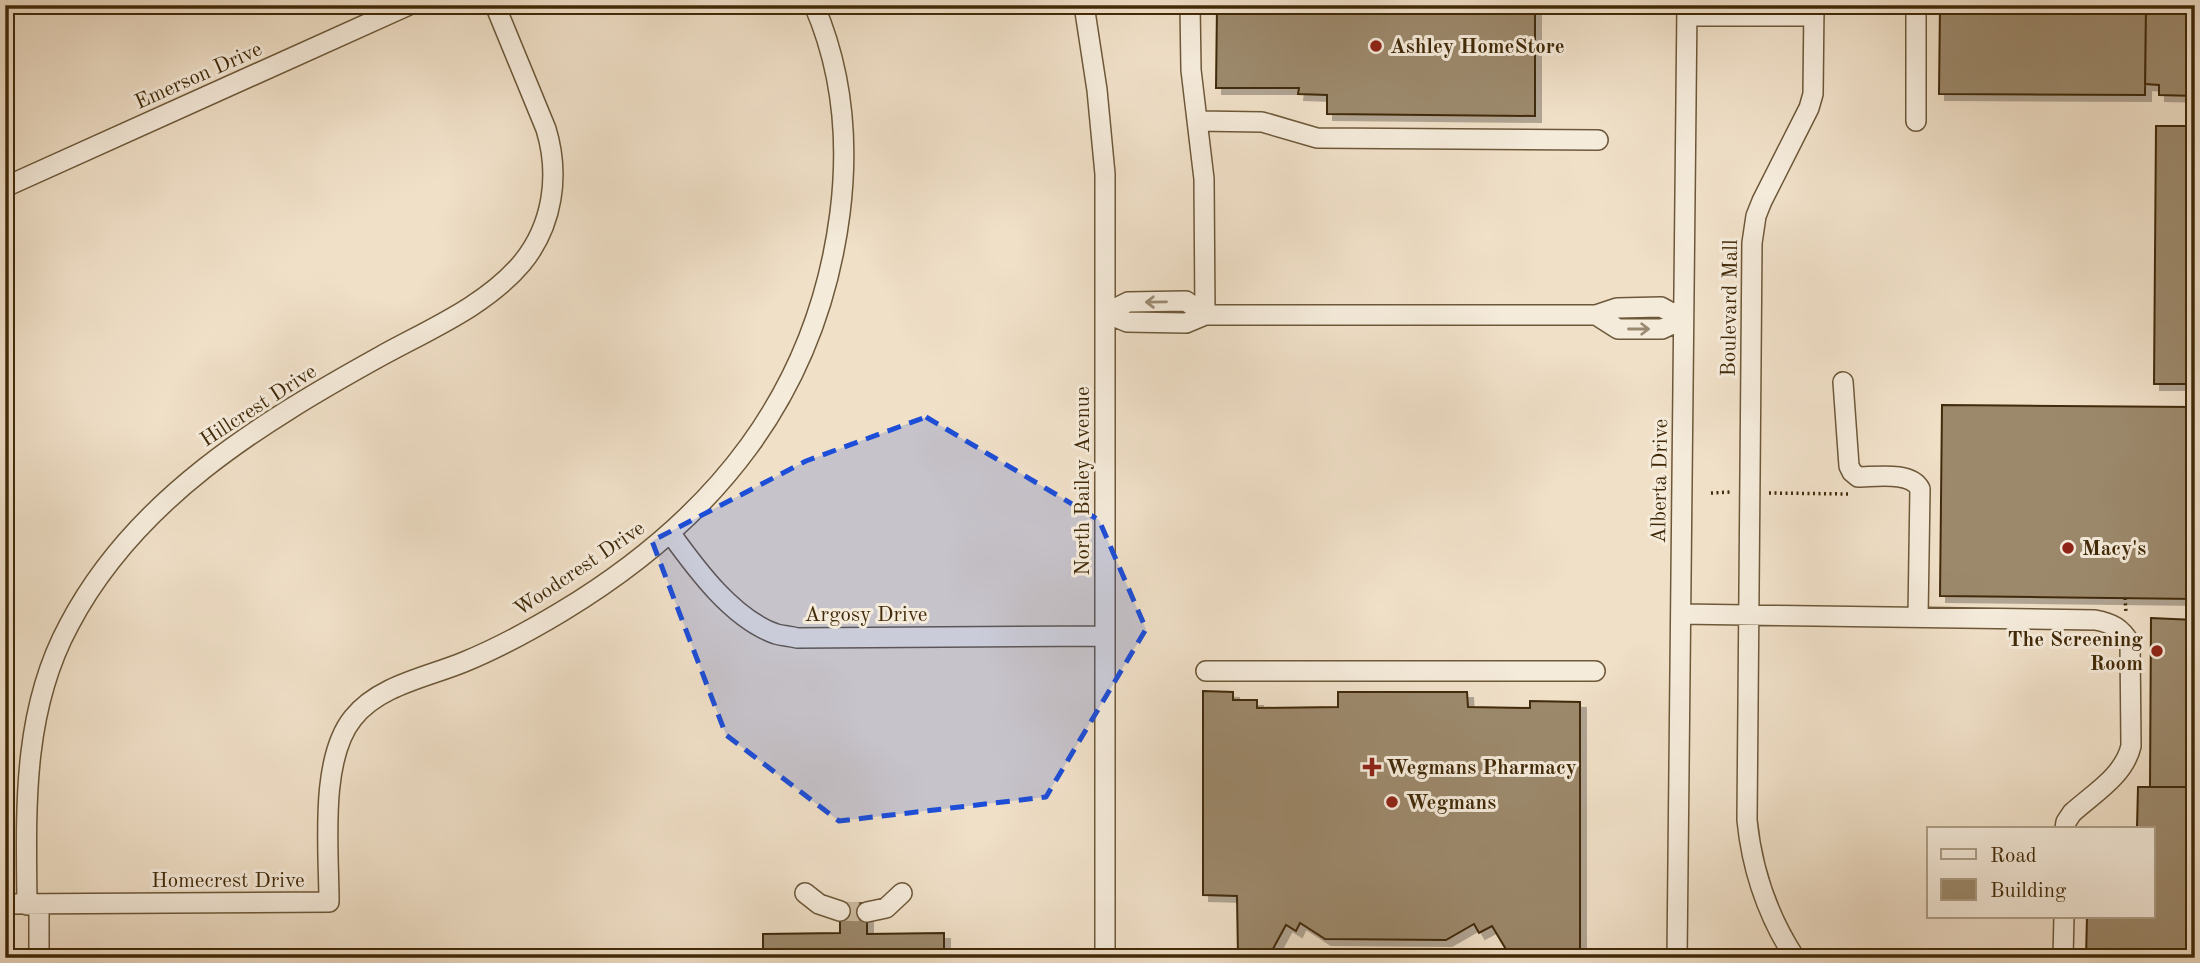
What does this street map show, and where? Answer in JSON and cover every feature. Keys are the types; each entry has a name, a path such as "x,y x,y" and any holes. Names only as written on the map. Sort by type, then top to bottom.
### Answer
{"street":[{"name":"Emerson Drive","path":"5,187 409,5"},
{"name":"Hillcrest Drive","path":"39,958 26,807 33,731 40,696 55,654 69,624 93,587 128,541 174,494 215,459 284,412 469,307 498,286 521,264 536,243 552,194 552,150 495,5"},
{"name":"Woodcrest Drive","path":"329,781 334,755 342,735 353,717 373,700 396,687 467,661 550,618 606,583 671,534 709,497 743,456 773,412 810,336 826,288 844,181 842,102 835,65 814,5"},
{"name":"North Bailey Avenue","path":"1084,5 1097,90 1105,174 1105,958"},
{"path":"1190,5 1191,70 1204,179 1205,316"},
{"path":"1916,5 1916,121"},
{"name":"Boulevard Mall","path":"1687,11 1814,10 1813,94 1809,108 1770,181 1753,228 1748,833 1761,892 1774,922 1795,958"},
{"name":"Alberta Drive","path":"1677,958 1687,11"},
{"path":"1198,121 1262,122 1317,138 1598,140"},
{"path":"1106,313 1128,302 1186,301 1205,316 1596,315 1618,329 1662,329 1684,319"},
{"path":"1843,382 1849,466 1852,472 1858,477 1907,477 1917,483 1920,489 1918,617"},
{"name":"Argosy Drive","path":"671,534 691,562 740,613 758,626 777,634 797,638 1104,636"},
{"path":"1681,614 2095,620 2122,630 2130,643 2131,661 2129,757 2116,775 2072,813 2065,827"},
{"path":"1206,671 1595,671"},
{"name":"Homecrest Drive","path":"5,904 329,902 329,781"},
{"path":"805,892 819,904 840,911"},
{"path":"867,912 886,908 902,893"},
{"path":"2063,958 2064,918"}],"path":[{"path":"1711,493 1731,492"},
{"path":"1764,493 1862,494"},
{"path":"2121,611 2125,617 2125,598"}],"highlighted area":[{"path":"926,417 1099,520 1146,629 1046,797 839,821 726,735 652,541 806,461"}],"building":[{"name":"Ashley HomeStore","path":"1217,5 1535,5 1535,116 1327,114 1327,95 1298,94 1299,88 1216,88"},
{"path":"1940,5 2146,5 2145,95 1939,94"},
{"path":"2146,5 2195,5 2195,96 2159,95 2159,85 2145,84"},
{"path":"2156,126 2195,126 2195,384 2154,384"},
{"name":"Macy's","path":"1942,405 2195,407 2195,599 1940,596"},
{"path":"2151,618 2195,620 2195,787 2150,787"},
{"name":"Wegmans","path":"1203,691 1233,692 1233,700 1257,700 1257,708 1338,707 1338,692 1467,692 1468,707 1530,708 1530,701 1580,702 1580,956 1510,956 1492,926 1479,933 1474,924 1446,940 1325,939 1300,923 1296,931 1286,925 1268,958 1238,957 1237,896 1203,895"},
{"path":"2138,787 2195,787 2195,958 2086,958 2087,918 2154,918 2154,827 2137,827"},
{"path":"867,903 867,934 944,933 944,958 763,958 763,934 840,933 840,904"}],"tunnel":[{"path":"840,911 867,912"}],"place":[{"name":"Ashley HomeStore","path":"1376,46"},
{"name":"Macy's","path":"2068,548"},
{"name":"The Screening Room","path":"2157,651"},
{"name":"Wegmans Pharmacy","path":"1372,767"},
{"name":"Wegmans","path":"1392,802"}]}
